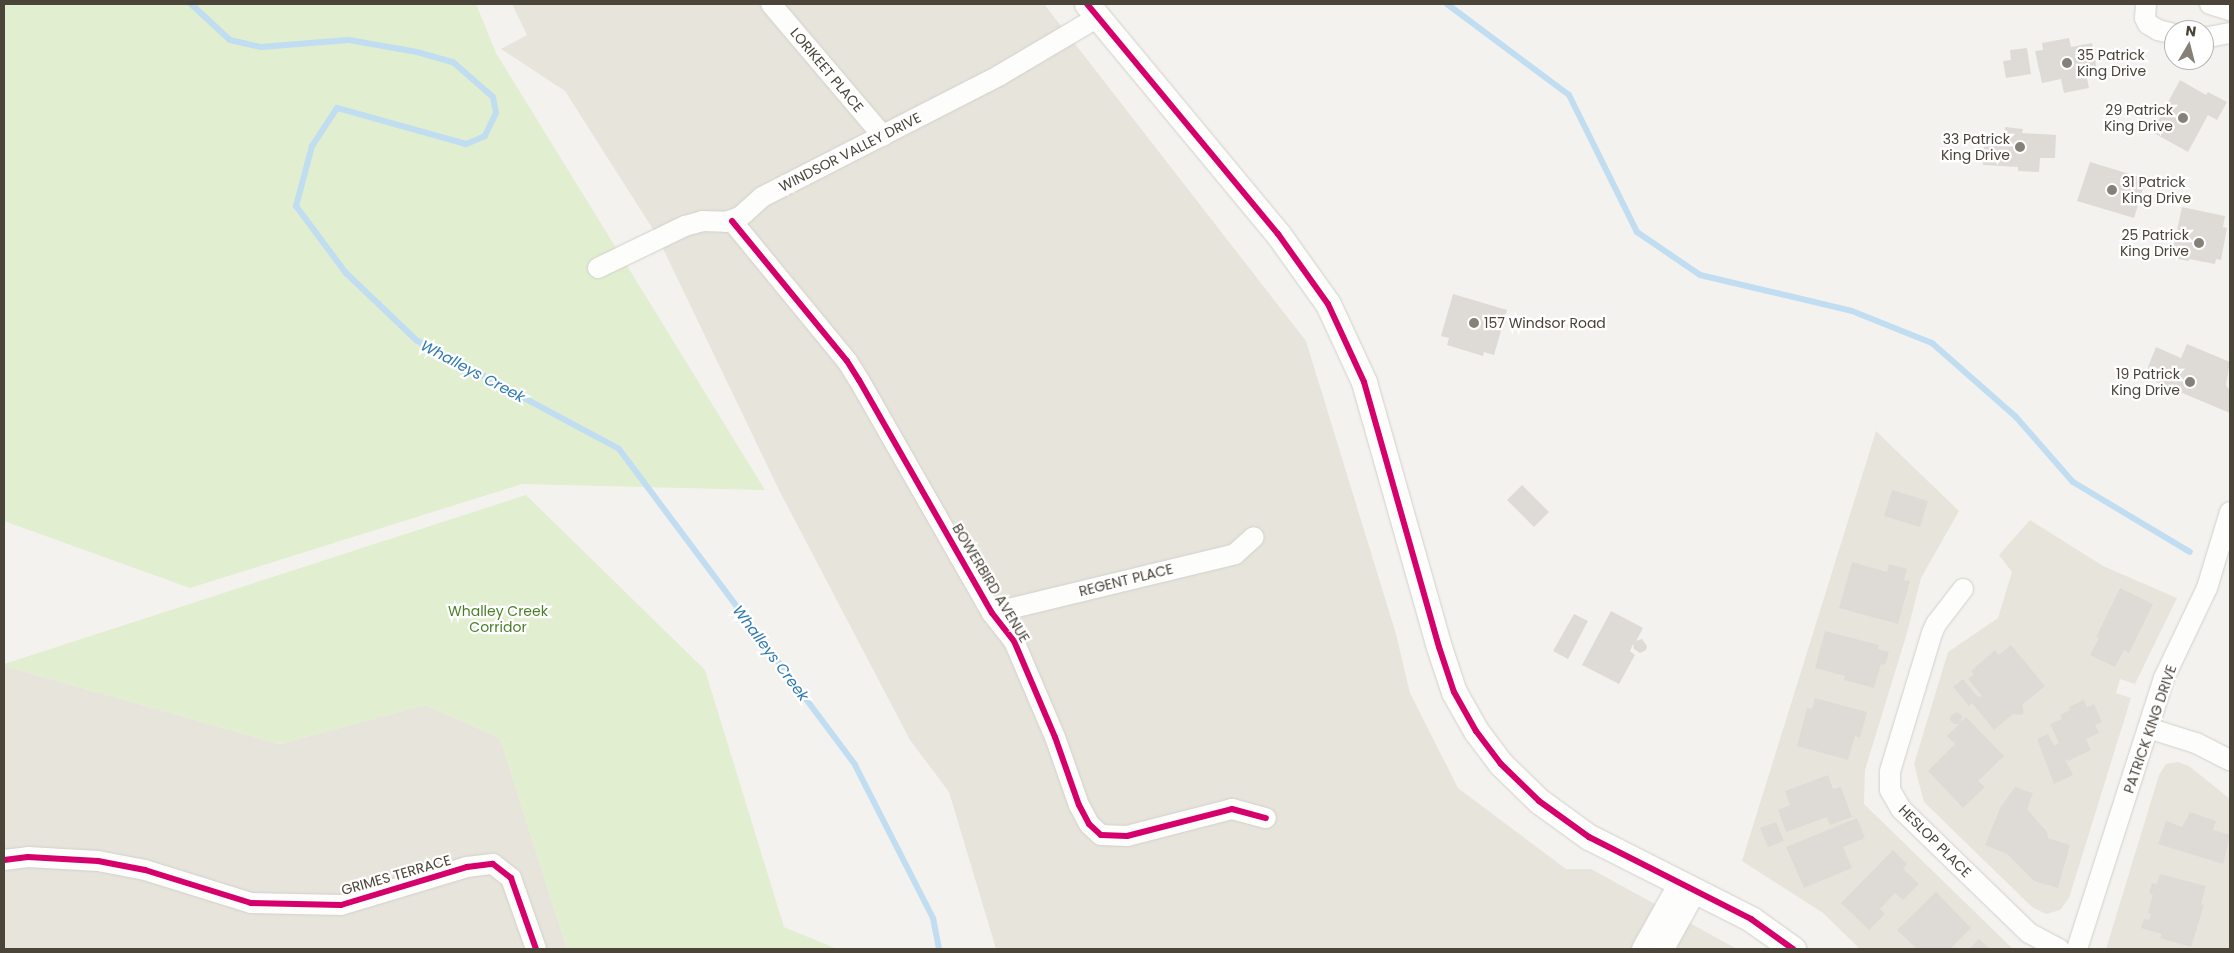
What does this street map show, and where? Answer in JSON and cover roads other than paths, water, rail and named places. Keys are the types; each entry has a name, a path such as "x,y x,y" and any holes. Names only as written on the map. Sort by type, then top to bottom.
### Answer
{"street":[{"name":"LORIKEET PLACE","path":"771,4 883,136"},
{"path":"2146,4 2145,18 2148,24 2164,32"},
{"path":"2210,4 2230,10"},
{"name":"WINDSOR VALLEY DRIVE","path":"732,221 740,217 762,198 1000,75 1092,11"},
{"path":"1092,11 1278,234 1328,304 1364,382 1439,646 1454,692 1476,731 1501,764 1522,787 1550,810 1590,837 1751,919 1793,949"},
{"path":"2214,36 2230,33"},
{"path":"598,268 684,226 702,221 732,221"},
{"name":"BOWERBIRD AVENUE","path":"732,221 847,361 992,613 1014,641 1055,737 1079,805 1089,824 1101,836 1127,836 1232,809 1266,818"},
{"name":"PATRICK KING DRIVE","path":"2077,949 2164,678 2207,588 2230,512"},
{"name":"REGENT PLACE","path":"992,613 1235,554 1254,537"},
{"name":"HESLOP PLACE","path":"1963,589 1936,624 1932,633 1890,771 1890,790 1901,809 2029,933 2059,949"},
{"path":"2148,728 2196,743 2230,760"},
{"name":"GRIMES TERRACE","path":"4,860 28,857 98,861 145,870 251,902 341,905 467,866 493,864 511,878 536,949"},
{"path":"1642,949 1688,887"},
{"path":"1664,949 1688,887"}],"waterway":[{"name":"Whalleys Creek","path":"191,4 230,40 261,47 349,40 417,52 453,62 493,97 496,113 485,136 466,144 337,108 312,146 296,206 346,273 416,340 619,449 855,765 933,918 939,949"},
{"path":"1447,4 1569,95 1637,232 1700,275 1852,311 1932,343 2016,417 2073,482 2190,552"}],"place":[{"name":"35 Patrick King Drive","path":"2067,63"},
{"name":"29 Patrick King Drive","path":"2183,118"},
{"name":"33 Patrick King Drive","path":"2020,147"},
{"name":"31 Patrick King Drive","path":"2112,190"},
{"name":"25 Patrick King Drive","path":"2199,243"},
{"name":"157 Windsor Road","path":"1474,323"},
{"name":"19 Patrick King Drive","path":"2190,382"}],"park label":[{"name":"Whalley Creek Corridor","path":"498,620"}]}
